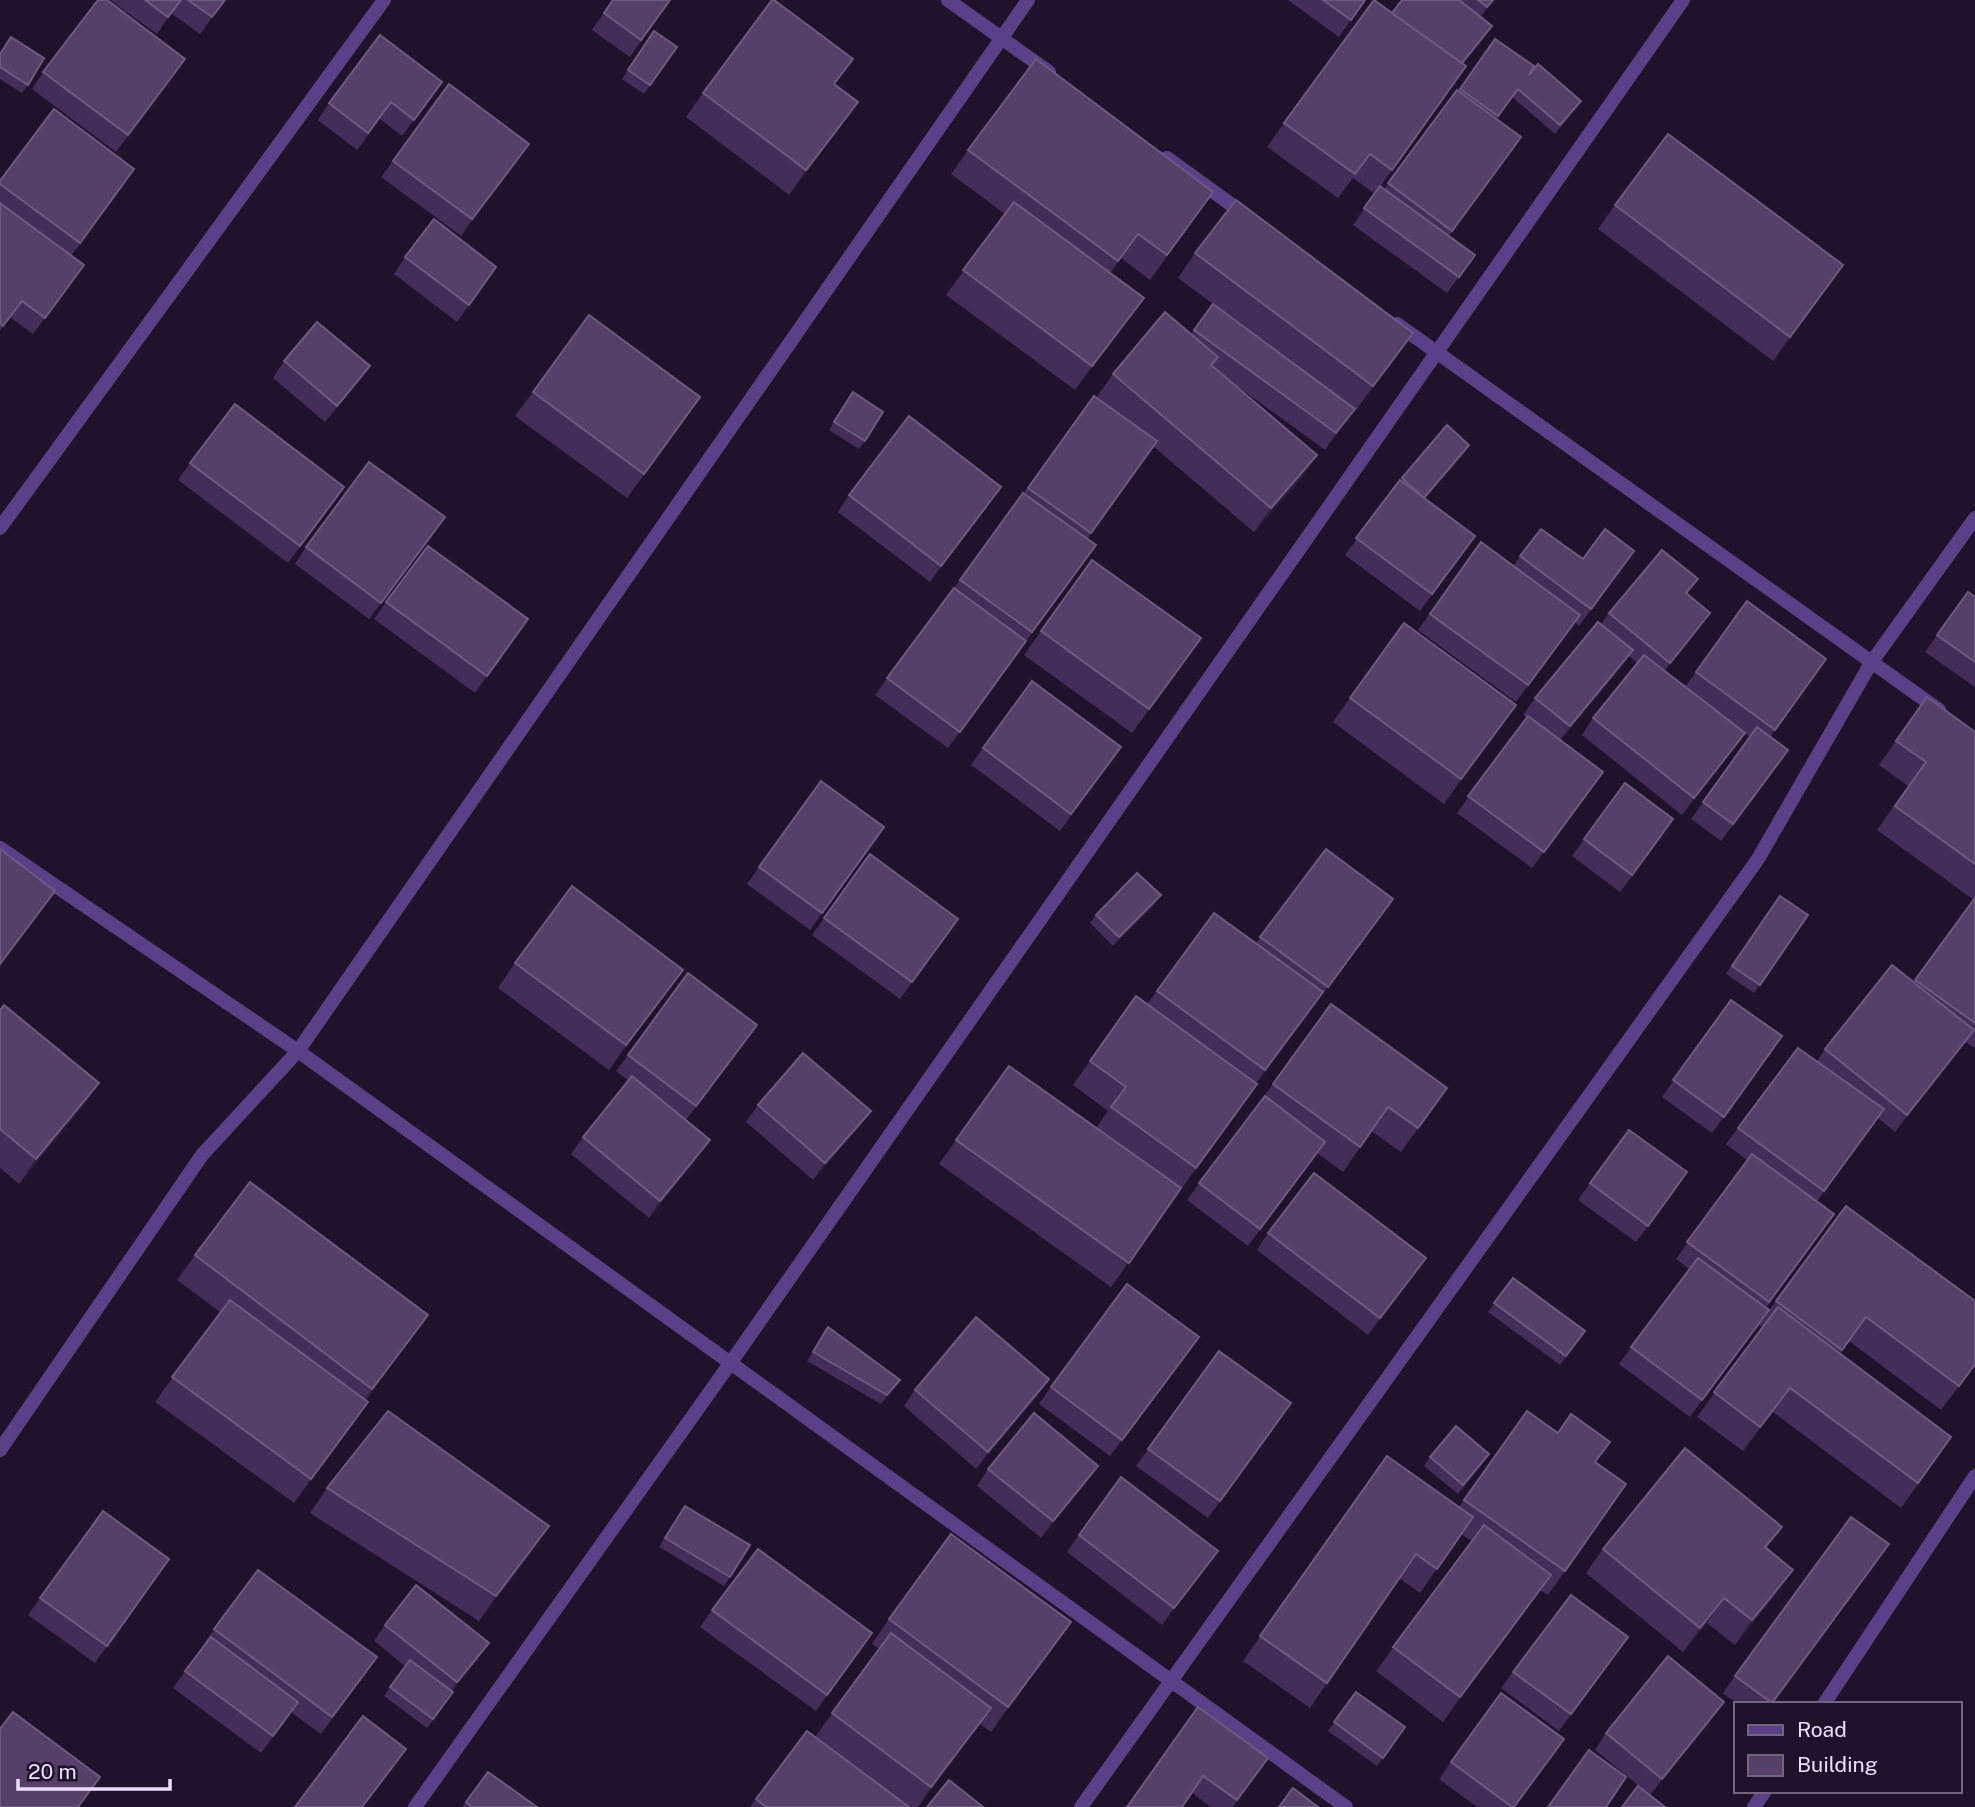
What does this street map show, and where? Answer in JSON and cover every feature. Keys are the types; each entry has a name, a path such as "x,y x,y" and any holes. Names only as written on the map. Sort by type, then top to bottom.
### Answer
{"street":[{"path":"0,528 384,0"},
{"path":"948,0 1057,78"},
{"path":"0,1450 202,1155 298,1051 1028,0"},
{"path":"415,1807 729,1365 1683,0"},
{"path":"1158,151 1259,224"},
{"path":"1382,313 1954,721"},
{"path":"1081,1807 1758,859 1871,663 1975,518"},
{"path":"0,848 298,1051 729,1365 1346,1807"},
{"path":"1825,1702 1975,1476"}],"building":[{"path":"98,0 107,0 185,59 128,135 43,72"},
{"path":"145,0 181,0 168,17"},
{"path":"188,0 225,0 212,17"},
{"path":"613,0 670,0 641,40 604,13"},
{"path":"772,0 853,59 834,84 858,102 806,170 703,93"},
{"path":"1323,0 1365,0 1351,20"},
{"path":"1374,0 1466,66 1392,170 1370,154 1355,174 1284,123"},
{"path":"1402,0 1459,0 1492,26 1462,63 1392,13"},
{"path":"1478,0 1493,0 1487,7"},
{"path":"654,31 677,47 650,85 628,70"},
{"path":"380,35 442,82 414,120 391,102 368,133 329,103"},
{"path":"11,37 44,58 28,85 0,67 0,54"},
{"path":"1495,39 1534,66 1529,75 1538,64 1581,101 1560,125 1518,89 1498,116 1460,89"},
{"path":"1036,59 1213,192 1167,255 1138,234 1118,261 968,150"},
{"path":"449,84 529,144 472,219 393,161"},
{"path":"1457,90 1521,137 1452,231 1388,183"},
{"path":"54,109 134,169 80,243 0,184"},
{"path":"1668,134 1843,265 1790,337 1615,205"},
{"path":"1380,186 1475,255 1459,277 1364,208"},
{"path":"1236,200 1413,333 1373,386 1195,253"},
{"path":"1014,202 1144,298 1092,366 963,270"},
{"path":"0,203 84,265 45,318 22,301 3,326 0,323"},
{"path":"434,219 496,267 469,305 405,257"},
{"path":"1213,304 1355,409 1336,433 1194,330"},
{"path":"1165,312 1218,357 1211,365 1317,455 1271,508 1113,374"},
{"path":"589,315 700,397 644,474 533,392"},
{"path":"317,322 370,366 337,406 284,361"},
{"path":"853,392 883,412 865,441 834,422"},
{"path":"1094,396 1157,441 1091,533 1028,488"},
{"path":"235,404 344,487 300,546 190,463"},
{"path":"909,416 1001,487 941,566 849,495"},
{"path":"1447,425 1469,445 1424,498 1402,478"},
{"path":"369,462 445,517 381,603 306,547"},
{"path":"1400,480 1475,536 1432,594 1356,538"},
{"path":"1023,493 1096,545 1032,632 960,580"},
{"path":"1541,529 1583,559 1605,529 1634,551 1591,609 1520,556"},
{"path":"1481,542 1580,615 1528,685 1430,614"},
{"path":"428,546 528,619 487,676 386,602"},
{"path":"1662,550 1698,579 1686,593 1710,613 1670,663 1609,613"},
{"path":"1092,560 1201,638 1149,709 1041,631"},
{"path":"954,588 1026,641 960,732 887,678"},
{"path":"1968,592 1975,597 1975,662 1937,635"},
{"path":"1747,601 1826,659 1775,730 1696,672"},
{"path":"1598,622 1633,650 1570,726 1535,698"},
{"path":"1404,623 1516,705 1461,779 1350,698"},
{"path":"1644,655 1745,733 1694,798 1593,718"},
{"path":"1032,681 1121,747 1071,814 983,748"},
{"path":"1927,697 1975,732 1975,864 1895,806 1926,762 1896,741"},
{"path":"1528,716 1603,772 1544,852 1468,796"},
{"path":"1757,727 1788,750 1733,824 1703,802"},
{"path":"821,781 884,827 822,913 759,867"},
{"path":"1625,783 1673,819 1632,875 1584,839"},
{"path":"0,849 55,891 0,964"},
{"path":"1326,849 1393,899 1328,987 1260,937"},
{"path":"870,854 958,919 912,982 824,918"},
{"path":"1137,873 1161,895 1119,937 1096,915"},
{"path":"572,886 683,970 626,1045 515,963"},
{"path":"1780,896 1808,915 1760,985 1732,966"},
{"path":"1975,898 1975,1023 1915,980"},
{"path":"1214,913 1323,992 1265,1070 1157,991"},
{"path":"1892,965 1974,1030 1907,1115 1825,1049"},
{"path":"688,973 757,1025 696,1106 628,1055"},
{"path":"1136,996 1257,1084 1196,1168 1111,1107 1126,1087 1090,1061"},
{"path":"1731,1000 1782,1036 1724,1117 1673,1080"},
{"path":"1331,1004 1447,1088 1418,1128 1388,1107 1360,1147 1273,1084"},
{"path":"4,1005 99,1083 36,1159 0,1129 0,1010"},
{"path":"1798,1048 1884,1109 1824,1191 1738,1128"},
{"path":"803,1053 871,1111 825,1163 758,1105"},
{"path":"1009,1066 1181,1188 1129,1263 956,1140"},
{"path":"632,1076 710,1140 660,1201 583,1137"},
{"path":"1265,1096 1325,1142 1260,1229 1199,1183"},
{"path":"1629,1130 1687,1172 1648,1226 1590,1183"},
{"path":"1752,1154 1834,1214 1769,1302 1687,1242"},
{"path":"1314,1173 1426,1258 1380,1318 1268,1233"},
{"path":"250,1182 428,1315 372,1389 195,1255"},
{"path":"1846,1206 1975,1301 1975,1364 1959,1386 1866,1317 1842,1350 1776,1301"},
{"path":"1698,1258 1769,1310 1702,1400 1631,1347"},
{"path":"1513,1278 1585,1331 1566,1356 1494,1303"},
{"path":"1127,1284 1199,1337 1122,1440 1051,1387"},
{"path":"230,1300 368,1402 311,1479 172,1377"},
{"path":"1778,1307 1951,1437 1918,1483 1790,1388 1760,1427 1714,1392"},
{"path":"976,1317 1049,1379 988,1452 915,1390"},
{"path":"828,1327 900,1380 887,1395 813,1352"},
{"path":"1219,1351 1291,1403 1220,1501 1148,1449"},
{"path":"388,1411 549,1526 496,1596 327,1488"},
{"path":"1527,1411 1558,1433 1571,1414 1610,1442 1595,1462 1626,1484 1565,1571 1464,1500"},
{"path":"1034,1413 1098,1466 1053,1521 988,1469"},
{"path":"1456,1426 1489,1454 1463,1485 1430,1457"},
{"path":"1685,1448 1782,1527 1765,1547 1793,1570 1752,1620 1724,1598 1700,1628 1603,1549"},
{"path":"1387,1456 1473,1517 1437,1569 1416,1554 1327,1683 1260,1636"},
{"path":"1121,1477 1218,1551 1174,1608 1079,1535"},
{"path":"685,1506 750,1545 730,1577 665,1538"},
{"path":"103,1511 169,1559 107,1646 40,1598"},
{"path":"1851,1517 1889,1544 1773,1702 1735,1676"},
{"path":"1484,1525 1551,1575 1460,1697 1393,1647"},
{"path":"951,1534 1071,1622 1008,1707 889,1619"},
{"path":"758,1549 872,1633 827,1695 712,1610"},
{"path":"258,1570 377,1657 332,1717 214,1629"},
{"path":"416,1585 489,1643 457,1682 385,1625"},
{"path":"1571,1595 1628,1637 1571,1714 1513,1672"},
{"path":"891,1633 991,1708 931,1787 832,1713"},
{"path":"211,1637 298,1702 273,1736 185,1671"},
{"path":"1668,1656 1724,1702 1662,1779 1606,1733"},
{"path":"410,1660 453,1692 433,1719 390,1687"},
{"path":"1356,1692 1405,1727 1383,1758 1334,1722"},
{"path":"1501,1693 1564,1739 1514,1807 1451,1762"},
{"path":"1198,1707 1268,1758 1237,1800 1203,1776 1182,1807 1127,1807"},
{"path":"13,1712 100,1777 78,1807 0,1807 0,1729"},
{"path":"363,1716 406,1749 362,1807 295,1807"},
{"path":"807,1731 909,1807 766,1807 756,1799"},
{"path":"1589,1750 1626,1777 1606,1807 1548,1807"},
{"path":"488,1772 537,1807 472,1807 466,1802"},
{"path":"949,1780 983,1807 927,1807"},
{"path":"1638,1786 1665,1807 1622,1807"},
{"path":"1293,1788 1318,1807 1279,1807"}]}
